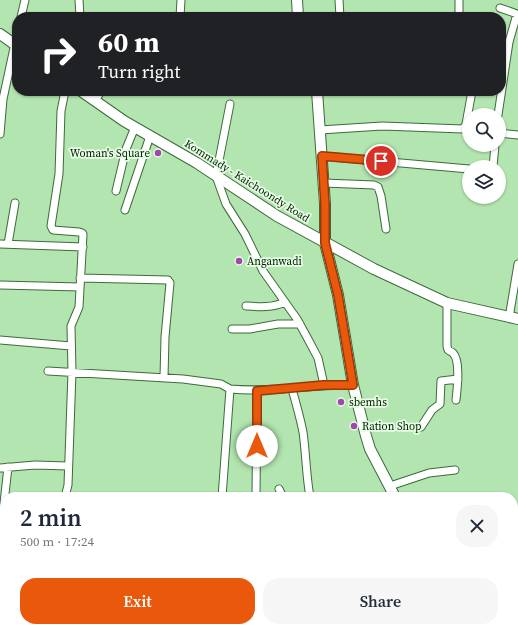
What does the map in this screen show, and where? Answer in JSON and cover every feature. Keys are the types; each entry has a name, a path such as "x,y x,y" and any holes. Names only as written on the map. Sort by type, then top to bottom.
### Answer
{"main road":[{"path":"297,0 298,12"},
{"path":"0,34 12,39"},
{"name":"Kommady - Kaichoondy Road","path":"88,96 135,127 197,163 277,216 380,272 447,304 514,319"},
{"path":"317,96 324,183 326,225 325,243 338,295 353,385 366,436 370,449 393,492"}],"street":[{"path":"22,12 25,0"},
{"path":"79,0 80,12"},
{"path":"180,12 181,0"},
{"path":"339,0 340,12"},
{"path":"459,0 459,12"},
{"path":"500,8 517,14 509,42 506,62"},
{"path":"0,134 3,99 12,59"},
{"path":"64,96 61,111 59,174 51,226 53,230 82,233 83,247 79,307 71,326 72,372 68,485 66,492"},
{"path":"95,101 98,96"},
{"path":"469,108 471,96"},
{"path":"499,108 501,96"},
{"path":"230,104 216,176 226,204 245,234 263,271 300,324 318,358 324,385"},
{"path":"320,130 382,126 462,129"},
{"path":"116,190 126,149 135,127"},
{"path":"506,134 518,135"},
{"path":"126,210 150,136"},
{"path":"322,156 462,168"},
{"path":"324,183 374,185 378,187 380,189 386,229"},
{"path":"8,244 15,203"},
{"path":"0,244 83,247"},
{"path":"514,319 518,264"},
{"path":"80,278 168,280 170,282 165,337 164,377"},
{"path":"0,285 80,287"},
{"path":"246,306 269,307 285,302"},
{"path":"447,304 447,346 448,350 455,356 457,365 458,379 456,400"},
{"path":"232,329 250,329 278,324 300,324"},
{"path":"0,340 71,346"},
{"path":"48,371 164,377 221,384 230,389 257,391 324,385 353,385"},
{"path":"421,427 432,410 440,404 441,381 458,379"},
{"path":"222,492 230,389"},
{"path":"292,389 302,431 307,462 309,492"},
{"path":"256,492 257,391"},
{"path":"3,492 4,467 35,465 68,466"},
{"path":"390,486 429,473 455,470"}],"place":[{"name":"Woman's Square","path":"158,153"},
{"name":"Anganwadi","path":"239,261"},
{"name":"sbemhs","path":"341,402"},
{"name":"Ration Shop","path":"354,426"}],"route":[{"path":"257,446 257,391 324,385 353,385 338,295 325,243 326,225 322,156 381,161"}]}
